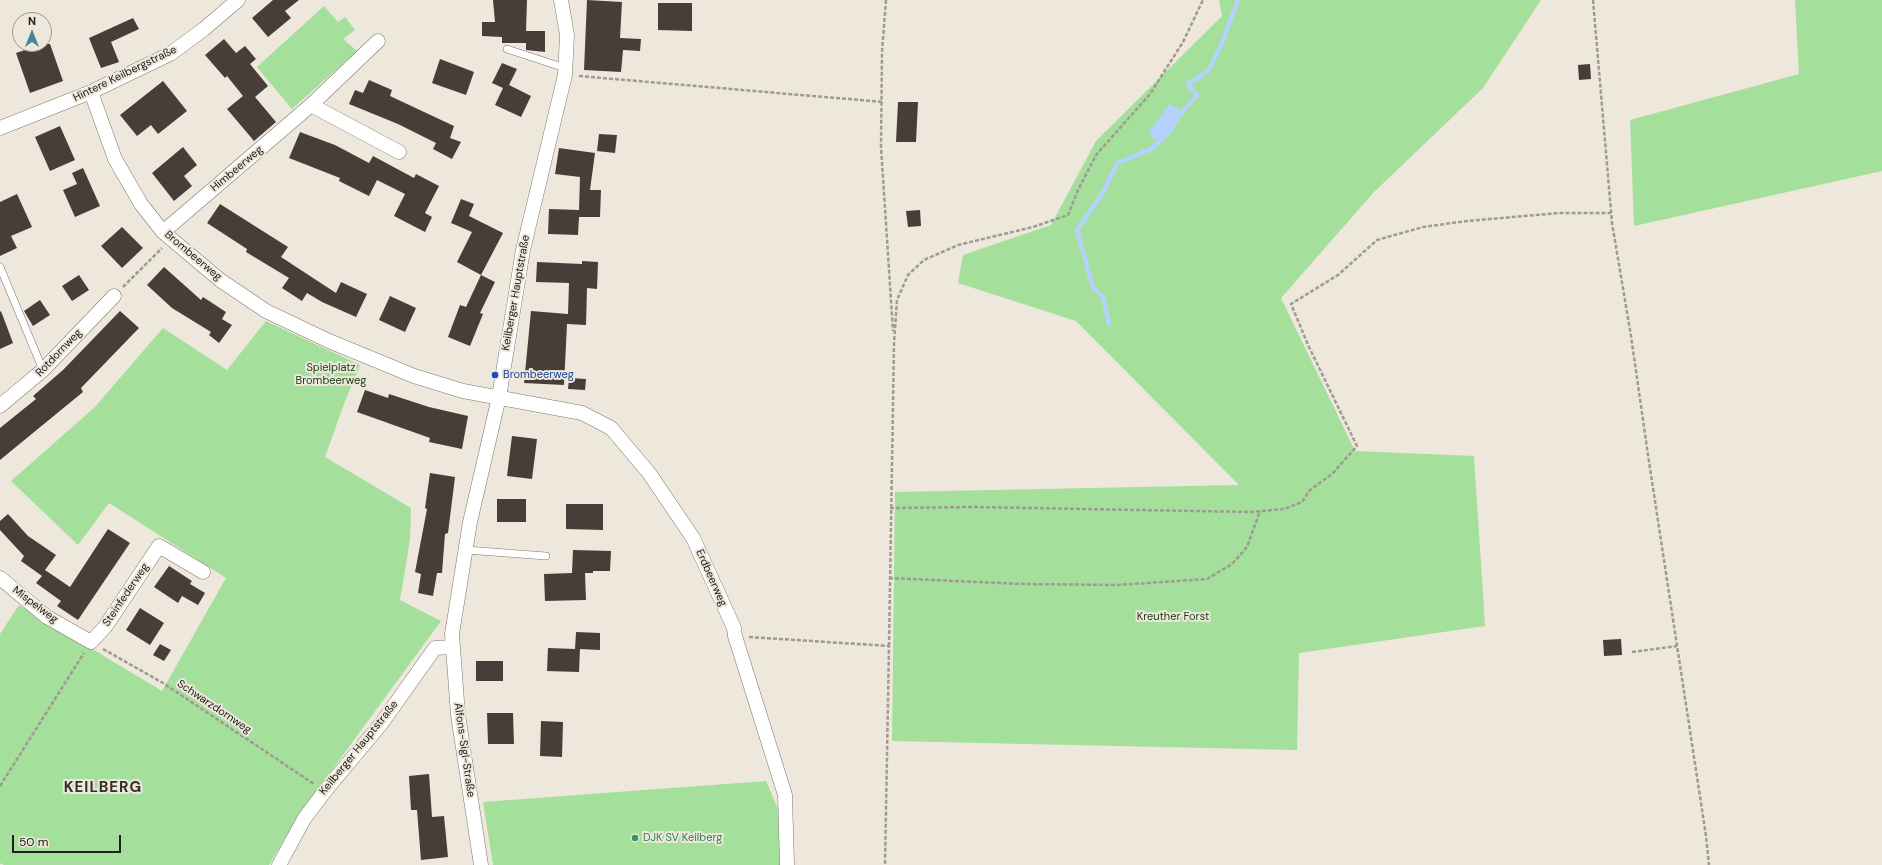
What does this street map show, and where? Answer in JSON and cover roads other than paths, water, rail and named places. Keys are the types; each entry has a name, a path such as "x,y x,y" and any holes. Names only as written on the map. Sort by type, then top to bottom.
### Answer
{"street":[{"name":"Hintere Keilbergstraße","path":"0,128 91,92 170,54 204,29 238,0"},
{"name":"Keilberger Hauptstraße","path":"279,865 304,819 325,791 381,724 435,648 452,640 466,550 499,397 523,250 565,71 567,35 563,1"},
{"name":"Himbeerweg","path":"166,236 311,106 378,41"},
{"name":"Brombeerweg","path":"91,92 115,159 140,204 166,236 220,280 266,311 329,341 414,376 463,392 499,397"},
{"path":"311,106 399,152"},
{"name":"Rotdornweg","path":"0,406 43,370 114,296"},
{"name":"Erdbeerweg","path":"499,397 582,413 611,428 649,473 693,538 734,628 735,636 785,795 787,865"},
{"name":"Steinfederweg","path":"91,642 105,627 159,546 202,572"},
{"name":"Mispelweg","path":"0,578 47,617 91,642"},
{"name":"Alfons-Sigl-Straße","path":"452,640 458,715 481,865"}],"lane":[{"path":"508,49 565,71"},
{"path":"0,267 43,370"},
{"path":"466,550 546,556"}],"water":[{"path":"1169,104 1183,112 1162,140 1152,138 1149,132"}],"waterway":[{"path":"1109,324 1103,297 1093,288 1077,230 1104,191 1117,163 1151,149 1171,130 1178,117 1197,95 1188,84 1208,71 1220,48 1238,0"}],"place":[{"name":"Brombeerweg","path":"495,375"},
{"name":"DJK SV Keilberg","path":"635,838"}],"district":[{"name":"KEILBERG","path":"103,788"}],"park label":[{"name":"Spielplatz Brombeerweg","path":"331,374"},
{"name":"Kreuther Forst","path":"1173,617"}]}
